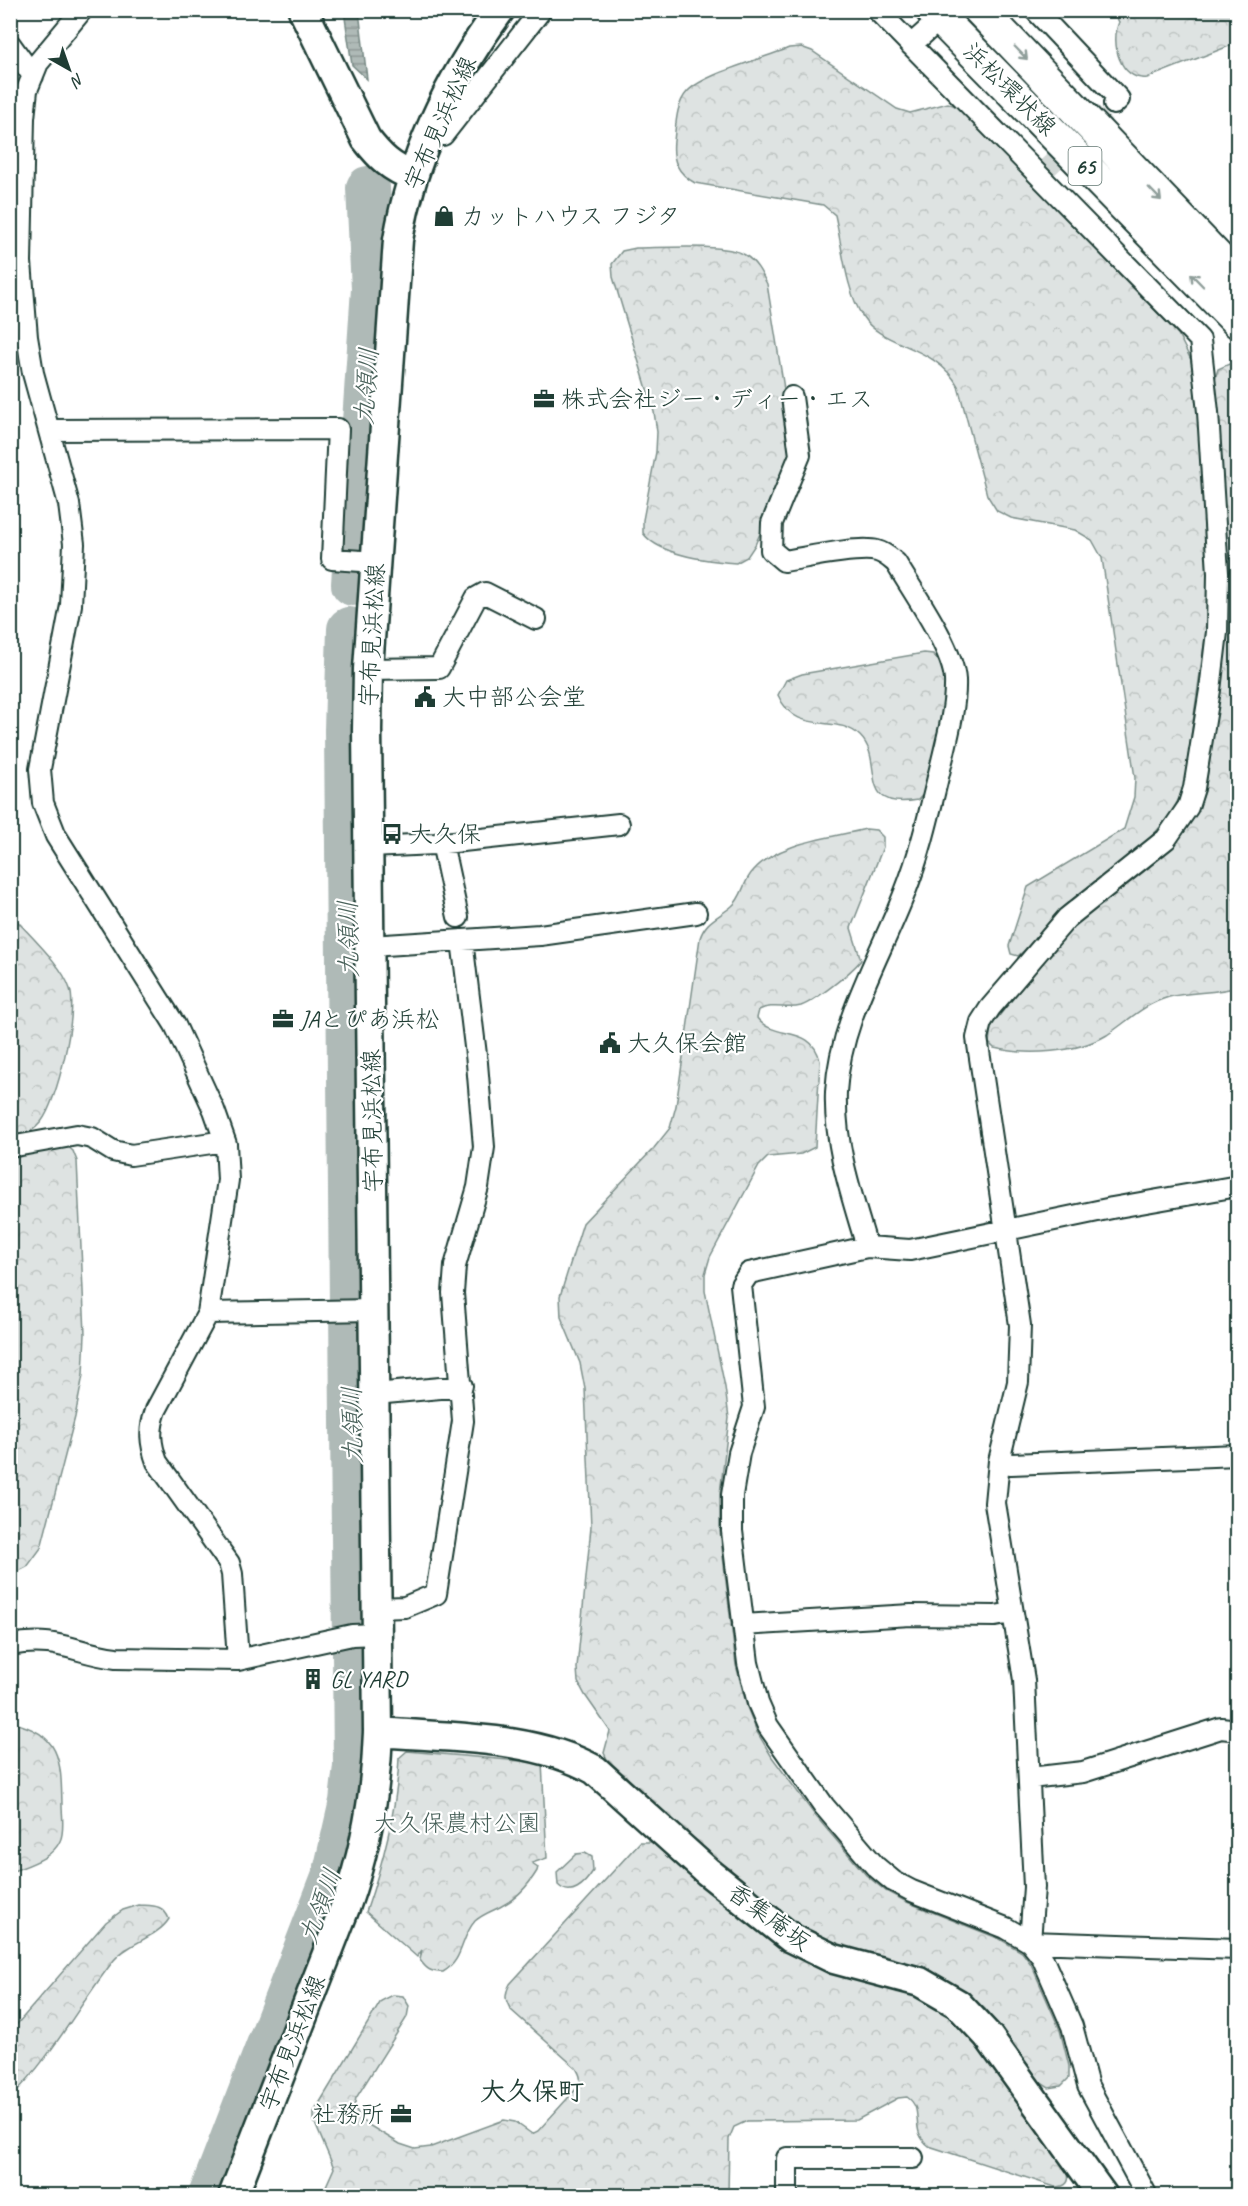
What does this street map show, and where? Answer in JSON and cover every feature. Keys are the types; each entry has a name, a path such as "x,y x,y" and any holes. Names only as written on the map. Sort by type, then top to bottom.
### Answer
{"main road":[{"path":"303,10 366,139 381,158 395,170 413,176"},
{"name":"宇布見浜松線","path":"233,2196 356,1878 372,1805 378,1732 367,1628 375,1394 360,1310 370,946 370,847 368,669 360,561 398,240 413,176 431,130 469,55 500,10"},
{"name":"浜松環状線","path":"980,10 1238,279"},
{"name":"浜松環状線","path":"936,15 1238,322"},
{"name":"香集庵坂","path":"378,1732 530,1746 575,1759 595,1770 707,1871 791,1938 834,1959 920,1982 958,2004 988,2036 1103,2196"}],"street":[{"path":"82,10 38,63 27,90 24,118 22,278 33,373 69,504 75,564 71,605 40,769 43,803 56,836 175,1025 214,1110 225,1141 228,1180 208,1313 156,1410 150,1427 151,1445 157,1462 229,1563 232,1574 238,1660"},
{"path":"431,130 443,135 541,10"},
{"path":"877,10 910,45 1043,172 1200,340 1208,412 1218,573 1217,632 1194,788 1179,824 1166,839 1067,918 981,1022 977,1038 1020,1325 1018,1382 999,1461 995,1503 1024,1680 1034,1887 1030,1942"},
{"path":"1035,10 1119,99 1114,104"},
{"path":"910,45 936,15"},
{"path":"10,44 33,76"},
{"path":"792,397 800,455 772,523 771,550 784,561 861,550 874,550 886,554 896,563 944,646 952,663 955,681 946,744 919,850 906,891 862,992 841,1055 836,1092 837,1133 845,1173 867,1247"},
{"path":"49,430 338,429 332,559 360,561"},
{"path":"368,669 439,668 476,598 485,593 536,619"},
{"path":"370,847 442,843 619,824"},
{"path":"442,843 458,917"},
{"path":"370,946 540,935 696,913"},
{"path":"10,1645 44,1642 65,1644 100,1656 116,1658 238,1660 367,1628 405,1607 436,1594 463,1421 453,1293 455,1266 481,1177 484,1148 477,1063 462,940"},
{"path":"10,1147 77,1135 92,1138 113,1152 131,1155 225,1141"},
{"path":"1147,2196 1088,2086 1072,2026 1042,1957 1030,1942 1006,1928 912,1891 893,1881 875,1866 824,1806 768,1726 748,1663 732,1531 732,1495 739,1453 754,1407 741,1285 748,1273 867,1247 910,1250 1112,1208 1238,1186"},
{"path":"208,1313 360,1310"},
{"path":"375,1394 462,1386"},
{"path":"999,1461 1011,1464 1238,1455"},
{"path":"743,1625 911,1615 994,1616 1012,1613"},
{"path":"1030,1778 1083,1772 1221,1728 1238,1730"},
{"path":"1030,1942 1238,1949"},
{"path":"787,2196 787,2157 913,2158"}],"green space":[{"path":"1113,11 1237,11 1237,43 1147,78 1138,77 1124,67 1120,59 1116,40 1119,22"},
{"path":"801,47 812,51 897,109 910,113 948,103 958,107 1178,334 1191,360 1198,413 1207,573 1206,631 1184,786 1163,824 1148,840 1062,908 1018,956 1011,954 1009,946 1028,887 1124,829 1134,797 1135,778 1102,558 1092,540 1075,530 1011,518 997,511 987,495 958,386 937,362 883,335 863,317 852,295 835,215 823,205 695,183 684,175 677,165 674,148 676,122 681,102 687,92 695,85 720,73 789,48"},
{"path":"11,62 17,86 18,113 11,165"},
{"path":"676,247 736,251 752,261 767,284 793,444 791,463 755,545 747,557 736,563 712,561 672,552 650,541 643,533 657,432 654,412 613,277 612,264 622,251 636,248"},
{"path":"1229,364 1238,370 1237,987 1178,995 1160,1000 1144,1008 1107,1035 1081,1046 1036,1052 994,1048 989,1043 991,1027 1009,1003 1072,929 1168,850 1183,833 1195,814 1205,791 1228,632 1229,573 1215,379 1218,369"},
{"path":"924,653 933,654 946,670 946,698 928,789 918,800 898,801 886,798 878,791 871,758 860,736 850,729 806,721 795,716 786,708 778,695 786,680 802,674"},
{"path":"866,829 876,830 883,837 883,847 851,928 861,960 833,986 807,1003 796,1007 764,1008 759,1010 757,1018 764,1025 773,1029 801,1037 816,1049 820,1061 815,1147 801,1154 768,1157 759,1166 710,1257 705,1274 705,1291 725,1387 729,1418 720,1494 720,1531 736,1665 747,1707 757,1732 772,1757 814,1814 866,1875 886,1891 907,1902 1000,1939 1022,1952 1031,1964 1060,2030 1069,2066 1069,2078 1061,2086 1049,2088 1038,2081 985,2009 967,1993 925,1969 839,1946 798,1926 716,1860 607,1759 604,1753 610,1731 578,1682 577,1668 591,1527 585,1389 580,1363 561,1317 560,1296 583,1223 670,1128 676,1106 700,938 706,927 736,902 753,871 776,853 806,842"},
{"path":"10,913 44,949 60,970 70,989 72,1001 69,1037 59,1078 47,1112 41,1122 27,1134 10,1142"},
{"path":"64,1143 73,1151 77,1161 85,1334 83,1375 75,1417 41,1548 27,1567 11,1575 10,1153"},
{"path":"10,1722 40,1734 49,1741 55,1751 61,1774 63,1823 60,1841 51,1852 38,1861 11,1872"},
{"name":"大久保農村公園","path":"407,1751 542,1763 547,1858 532,1863 538,1867 537,1871 526,1887 516,1896 475,1921 455,1961 443,1972 427,1968 420,1960 422,1950 417,1957 366,1912 388,1836 398,1778 399,1758"},
{"path":"640,1842 651,1842 660,1847 741,1919 783,1950 830,1973 915,1996 949,2015 977,2045 1067,2171 1067,2183 1055,2187 929,2146 919,2133 913,2102 907,2097 898,2098 857,2120 747,2121 734,2127 729,2139 728,2195 511,2196 490,2190 462,2196 322,2195 334,2168 314,2121 314,2112 381,2001 393,1995 403,1996 409,2006 407,2017 356,2098 354,2106 362,2121 400,2144 415,2149 431,2147 504,2120 515,2122 532,2134 538,2131 577,2088 580,2078 576,2068 511,2010 506,1994 510,1984"},
{"path":"585,1853 592,1857 593,1871 577,1888 563,1889 558,1885 557,1872 576,1854"},
{"path":"139,1905 161,1908 169,1919 157,1931 127,1949 114,1960 53,2048 11,2097 11,2031 106,1922 123,1910"}],"shaded area":[{"path":"344,11 359,11 367,79 352,65"}],"waterway":[{"name":"九領川","path":"353,584 373,289 368,188"},
{"name":"九領川","path":"210,2196 335,1872 351,1802 355,1766 346,730 349,629"}],"tunnel":[{"path":"1047,168 1114,104"}],"place":[{"name":"カットハウス フジタ","path":"444,216"},
{"name":"株式会社ジー・ディー・エス","path":"544,399"},
{"name":"大中部公会堂","path":"425,697"},
{"name":"大久保","path":"392,834"},
{"name":"JAとぴあ浜松","path":"283,1019"},
{"name":"大久保会館","path":"610,1043"},
{"name":"GL YARD","path":"313,1679"},
{"name":"社務所","path":"401,2114"}],"district":[{"name":"大久保町","path":"532,2091"}]}
